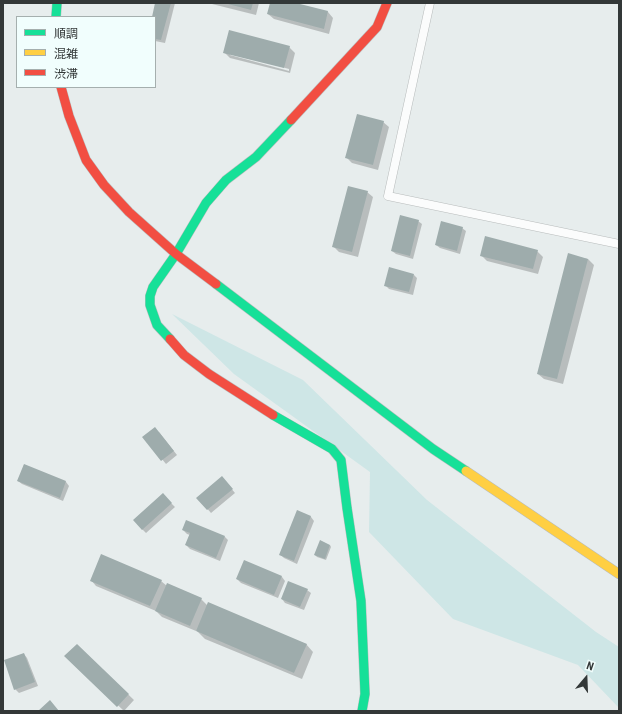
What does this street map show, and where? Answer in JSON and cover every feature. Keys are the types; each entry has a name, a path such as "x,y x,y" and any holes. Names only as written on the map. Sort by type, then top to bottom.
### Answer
{"street":[{"path":"56,16 57,3"},
{"path":"362,711 365,694 361,601 341,460 332,449 262,409 209,374 184,355 157,325 150,305 150,296 153,286 176,254 206,203 226,180 256,157 378,27 387,3"},
{"path":"61,88 69,116 86,160 104,185 129,212 176,254 433,449 619,574"}],"lane":[{"path":"430,3 388,196 619,244"}],"shaded area":[{"path":"172,314 303,380 427,500 596,632 619,647 619,708 578,665 453,619 369,532 370,472 234,374"}],"building":[{"path":"155,3 171,3 161,40 156,39 156,16 152,16"},
{"path":"224,3 253,3 251,10"},
{"path":"270,3 296,3 328,11 324,29 267,14"},
{"path":"229,30 290,46 284,68 223,53"},
{"path":"357,114 384,121 373,165 345,158"},
{"path":"348,186 368,191 352,252 332,247"},
{"path":"400,215 419,220 410,256 391,251"},
{"path":"441,221 463,227 457,251 435,245"},
{"path":"485,236 538,250 533,269 480,256"},
{"path":"568,253 588,259 557,379 537,374"},
{"path":"389,267 414,274 409,292 384,286"},
{"path":"155,427 174,451 161,461 142,437"},
{"path":"24,464 66,481 60,498 17,481"},
{"path":"222,476 233,489 207,510 196,498"},
{"path":"163,493 172,503 142,530 133,520"},
{"path":"297,510 311,516 294,561 279,555"},
{"path":"186,520 225,536 216,558 185,545 190,533 182,530"},
{"path":"320,540 330,545 325,559 314,555"},
{"path":"101,554 162,580 150,606 90,581"},
{"path":"244,560 282,576 274,595 236,579"},
{"path":"288,581 308,589 300,607 281,599"},
{"path":"167,583 202,598 190,626 155,611"},
{"path":"208,602 307,644 294,673 196,631"},
{"path":"77,644 129,694 117,707 64,656"},
{"path":"24,653 35,682 14,690 4,660"},
{"path":"50,700 59,711 38,711"}],"traffic: fast":[{"path":"56,16 57,3"},
{"path":"170,339 157,325 150,305 150,296 153,287 176,254 206,203 226,180 256,157 291,120"},
{"path":"216,284 433,449 466,471"},
{"path":"273,415 332,449 341,460 361,601 365,694 362,711"}],"traffic: slow":[{"path":"466,471 619,574"}],"traffic: jam":[{"path":"291,120 377,27 387,3"},
{"path":"61,88 69,116 86,160 104,185 129,212 176,254 216,284"},
{"path":"170,339 184,355 209,374 273,415"}]}
